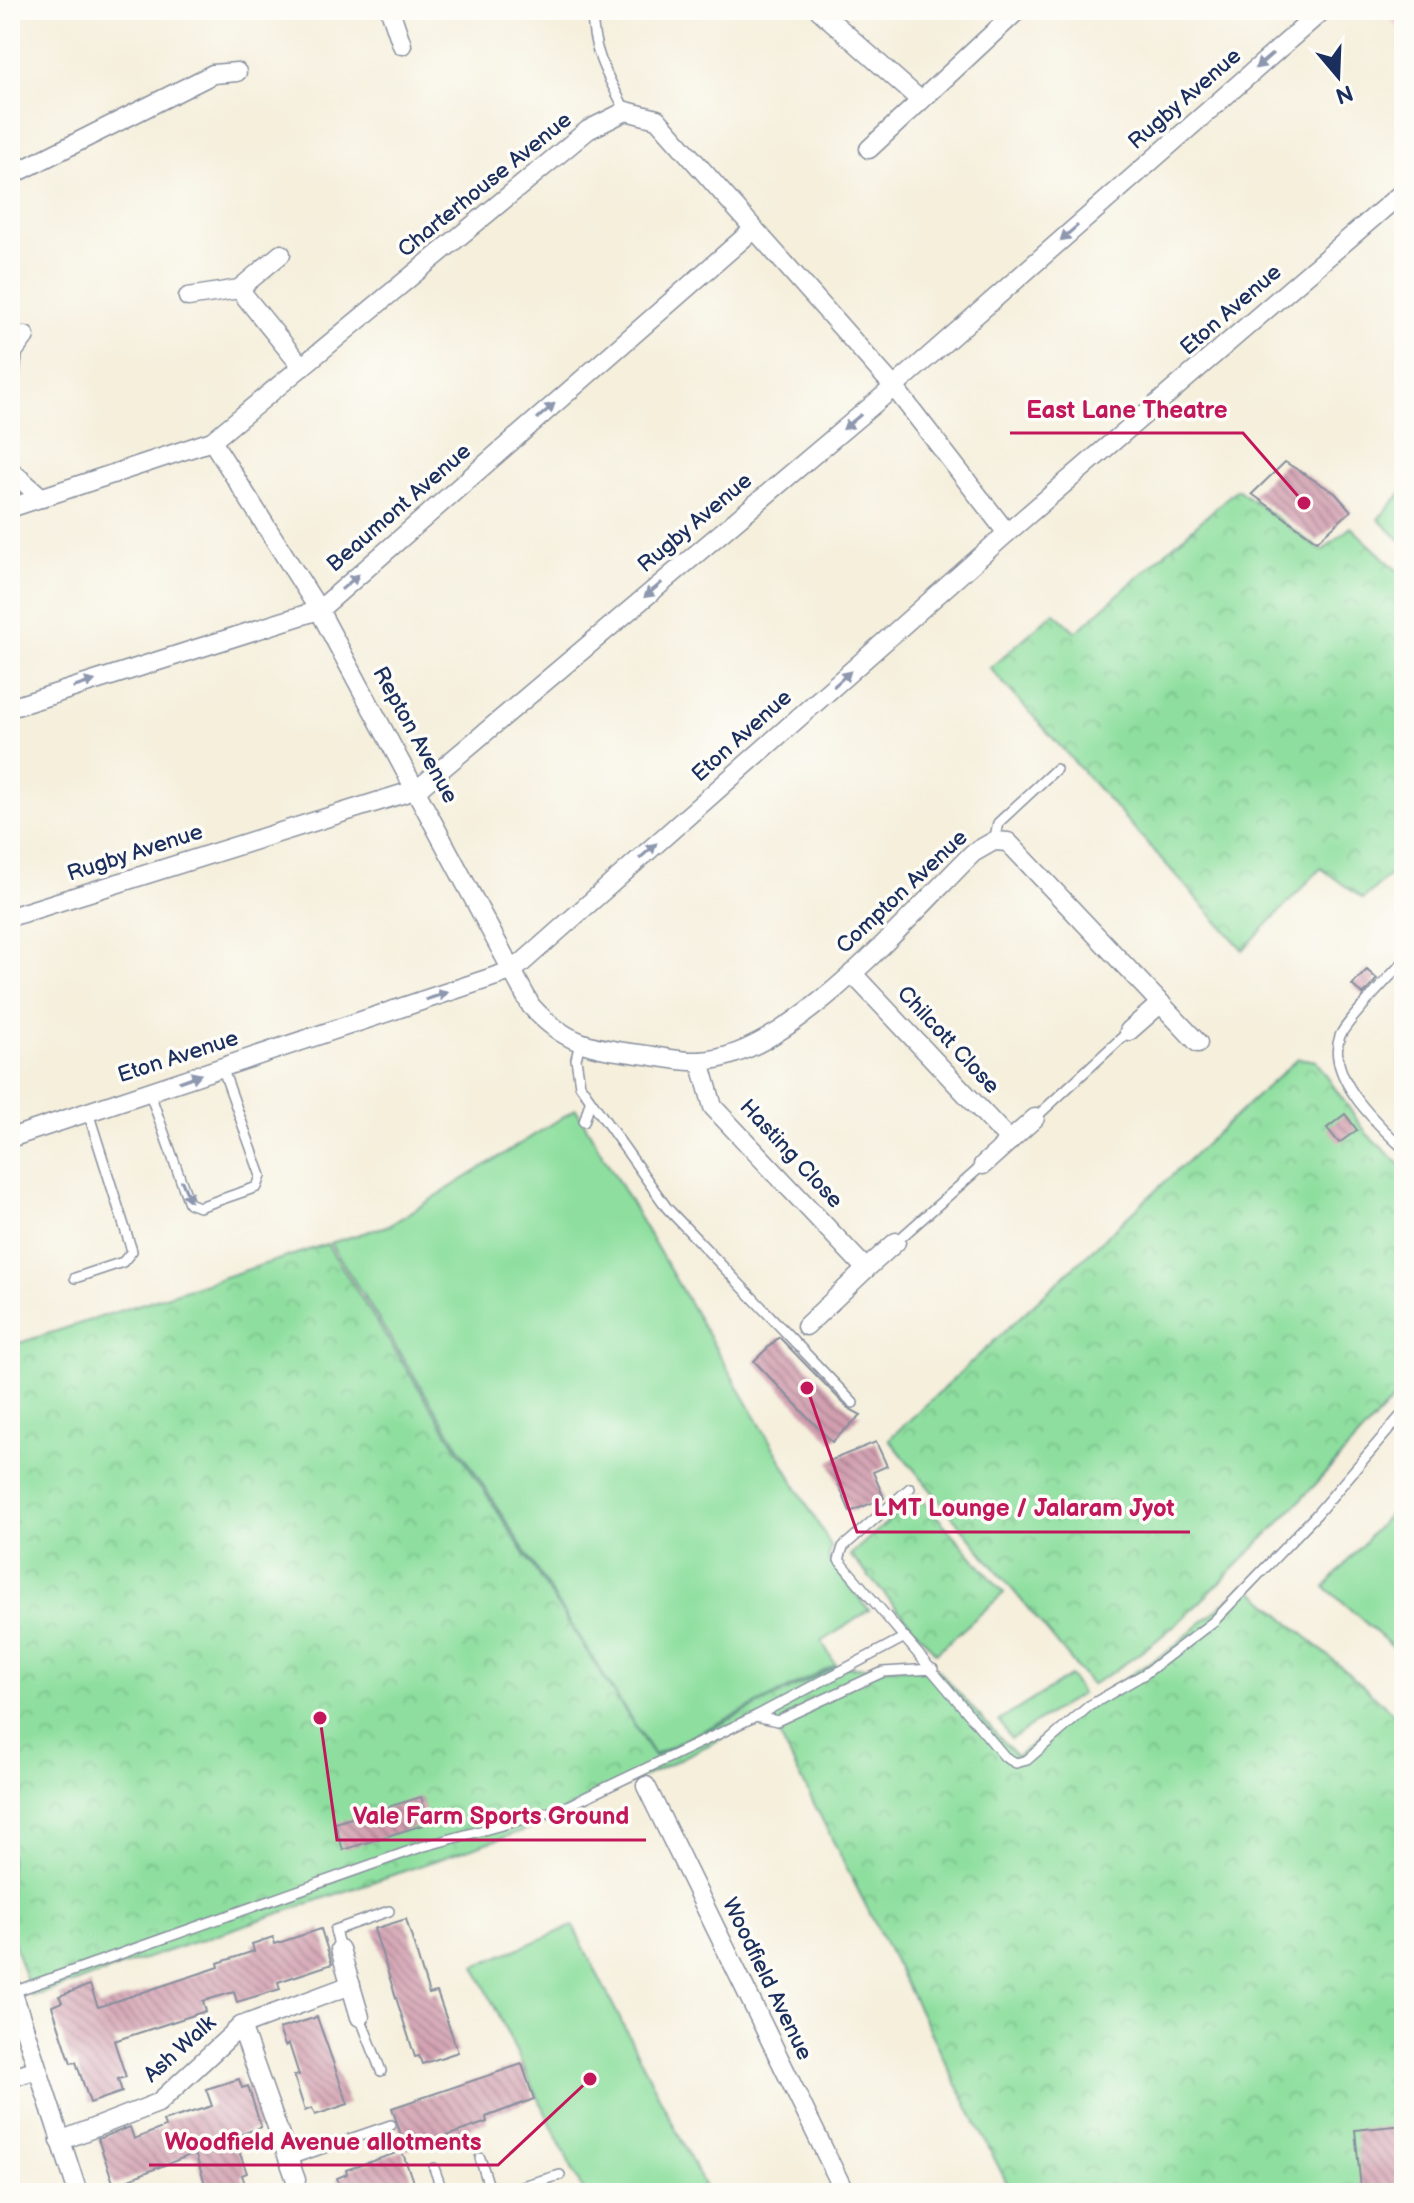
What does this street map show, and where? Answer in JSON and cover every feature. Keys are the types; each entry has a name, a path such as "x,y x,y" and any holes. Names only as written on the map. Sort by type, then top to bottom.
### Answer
{"street":[{"path":"390,10 402,45"},
{"path":"819,10 920,100"},
{"path":"869,149 1018,10"},
{"name":"Rugby Avenue","path":"10,917 418,789 894,387 1323,10"},
{"path":"10,176 213,74 237,72"},
{"path":"626,111 657,119 894,387 1007,533"},
{"name":"Charterhouse Avenue","path":"10,508 212,441 588,130 626,111"},
{"name":"Eton Avenue","path":"10,1138 514,970 1007,533 1404,191"},
{"name":"Beaumont Avenue","path":"10,708 319,610 754,229"},
{"path":"188,297 239,289 281,254"},
{"path":"239,289 302,367"},
{"path":"10,378 13,352 25,336"},
{"name":"Repton Avenue","path":"212,441 319,610 418,789 531,1006 552,1029 580,1043"},
{"path":"10,470 42,498"},
{"name":"Compton Avenue","path":"580,1043 700,1061 737,1053 782,1030 852,973 973,853 994,841 1008,842 1198,1043"},
{"name":"Chilcott Close","path":"852,973 1010,1141"},
{"path":"1129,1031 1161,1003"},
{"name":"Hasting Close","path":"700,1061 713,1107 866,1269"},
{"path":"983,1165 1035,1118"},
{"path":"806,1326 896,1242"},
{"name":"Woodfield Avenue","path":"646,1786 845,2193"},
{"path":"340,1949 360,2017"},
{"name":"Ash Walk","path":"60,2141 158,2103 241,2026 351,1985"},
{"path":"11,1988 78,2193"},
{"name":"Ash Walk","path":"241,2026 298,2187"},
{"path":"10,2078 37,2069"}],"lane":[{"path":"592,10 592,39 599,63 626,111"},
{"path":"994,841 998,823 1056,769"},
{"path":"1404,961 1340,1035 1338,1059 1368,1116 1404,1149"},
{"path":"1035,1118 1129,1031"},
{"path":"580,1043 576,1073 590,1102 667,1208 853,1403"},
{"path":"149,1091 189,1203 199,1207 257,1187 261,1176 222,1067"},
{"path":"584,1122 590,1102"},
{"path":"75,1278 123,1262 132,1251 88,1112"},
{"path":"896,1242 983,1165"},
{"path":"910,1488 843,1547 839,1560 1005,1757 1016,1763 1027,1760 1089,1706 1146,1673 1214,1621 1316,1515 1404,1412"},
{"path":"11,1988 421,1847 561,1809 756,1716 905,1637"},
{"path":"756,1716 777,1721 883,1672 933,1669"},
{"path":"340,1949 335,1930 389,1911"},
{"path":"360,2017 381,2071"},
{"path":"289,2160 391,2125"},
{"path":"480,2158 491,2193"},
{"path":"434,2168 443,2193"},
{"path":"497,2193 560,2175"}],"shaded area":[{"path":"1382,10 1404,10 1404,33 1401,31"}],"green space":[{"path":"1237,489 1322,551 1351,527 1404,577 1404,866 1398,867 1363,899 1321,868 1243,950 990,668 1054,612 1076,632"},
{"path":"1404,491 1404,544 1378,519"},
{"path":"1298,1058 1316,1061 1367,1134 1404,1168 1404,1387 1292,1509 1197,1605 1138,1655 1091,1685 889,1439"},
{"path":"576,1109 831,1546 828,1560 869,1610 822,1642 836,1665 654,1755 330,1243 390,1225"},
{"path":"327,1244 654,1757 836,1667 936,1668 1016,1756 1095,1697 1170,1650 1246,1584 1404,1722 1404,2193 1012,2193 769,1715 558,1819 32,1997 10,1931 10,1346"},
{"path":"918,1495 1004,1593 936,1653 850,1555"},
{"path":"1404,1497 1404,1657 1325,1587"},
{"path":"1070,1676 1081,1694 1011,1739 999,1721"},
{"path":"573,1926 708,2193 584,2193 475,1966"}],"building":[{"path":"1285,462 1335,493 1351,511 1317,541 1252,494"},
{"path":"1367,970 1377,979 1363,995 1352,985"},
{"path":"1345,1114 1357,1130 1339,1143 1327,1128"},
{"path":"779,1337 848,1408 861,1415 832,1442 754,1361"},
{"path":"876,1442 887,1466 873,1472 884,1498 850,1512 829,1461"},
{"path":"421,1797 429,1823 343,1850 335,1823"},
{"path":"406,1919 429,1994 437,1992 458,2052 422,2064 419,2056 415,2057 374,1929"},
{"path":"321,1929 332,1964 278,1982 280,1989 237,2002 234,1992 203,2001 206,2011 114,2041 126,2077 118,2079 122,2092 90,2103 76,2062 71,2063 52,2006 62,2002 59,1996 90,1985 98,2007 219,1967 218,1963 254,1951 252,1944 273,1937 275,1944"},
{"path":"317,2017 348,2104 315,2115 312,2108 305,2111 294,2076 299,2075 289,2044 285,2046 279,2029"},
{"path":"522,2064 534,2099 486,2117 487,2122 406,2150 392,2108"},
{"path":"239,2079 242,2088 248,2086 261,2127 234,2137 247,2173 242,2175 248,2193 208,2193 196,2156 190,2155 114,2185 98,2139 130,2127 134,2139 165,2127 163,2121 212,2106 206,2089"},
{"path":"1404,2125 1404,2184 1361,2189 1355,2130"},
{"path":"402,2151 417,2193 342,2193 337,2178 347,2174 346,2170"}],"place":[{"name":"East Lane Theatre","path":"1304,503"},
{"name":"LMT Lounge / Jalaram Jyot","path":"807,1388"},
{"name":"Vale Farm Sports Ground","path":"320,1718"},
{"name":"Woodfield Avenue allotments","path":"590,2079"}]}
